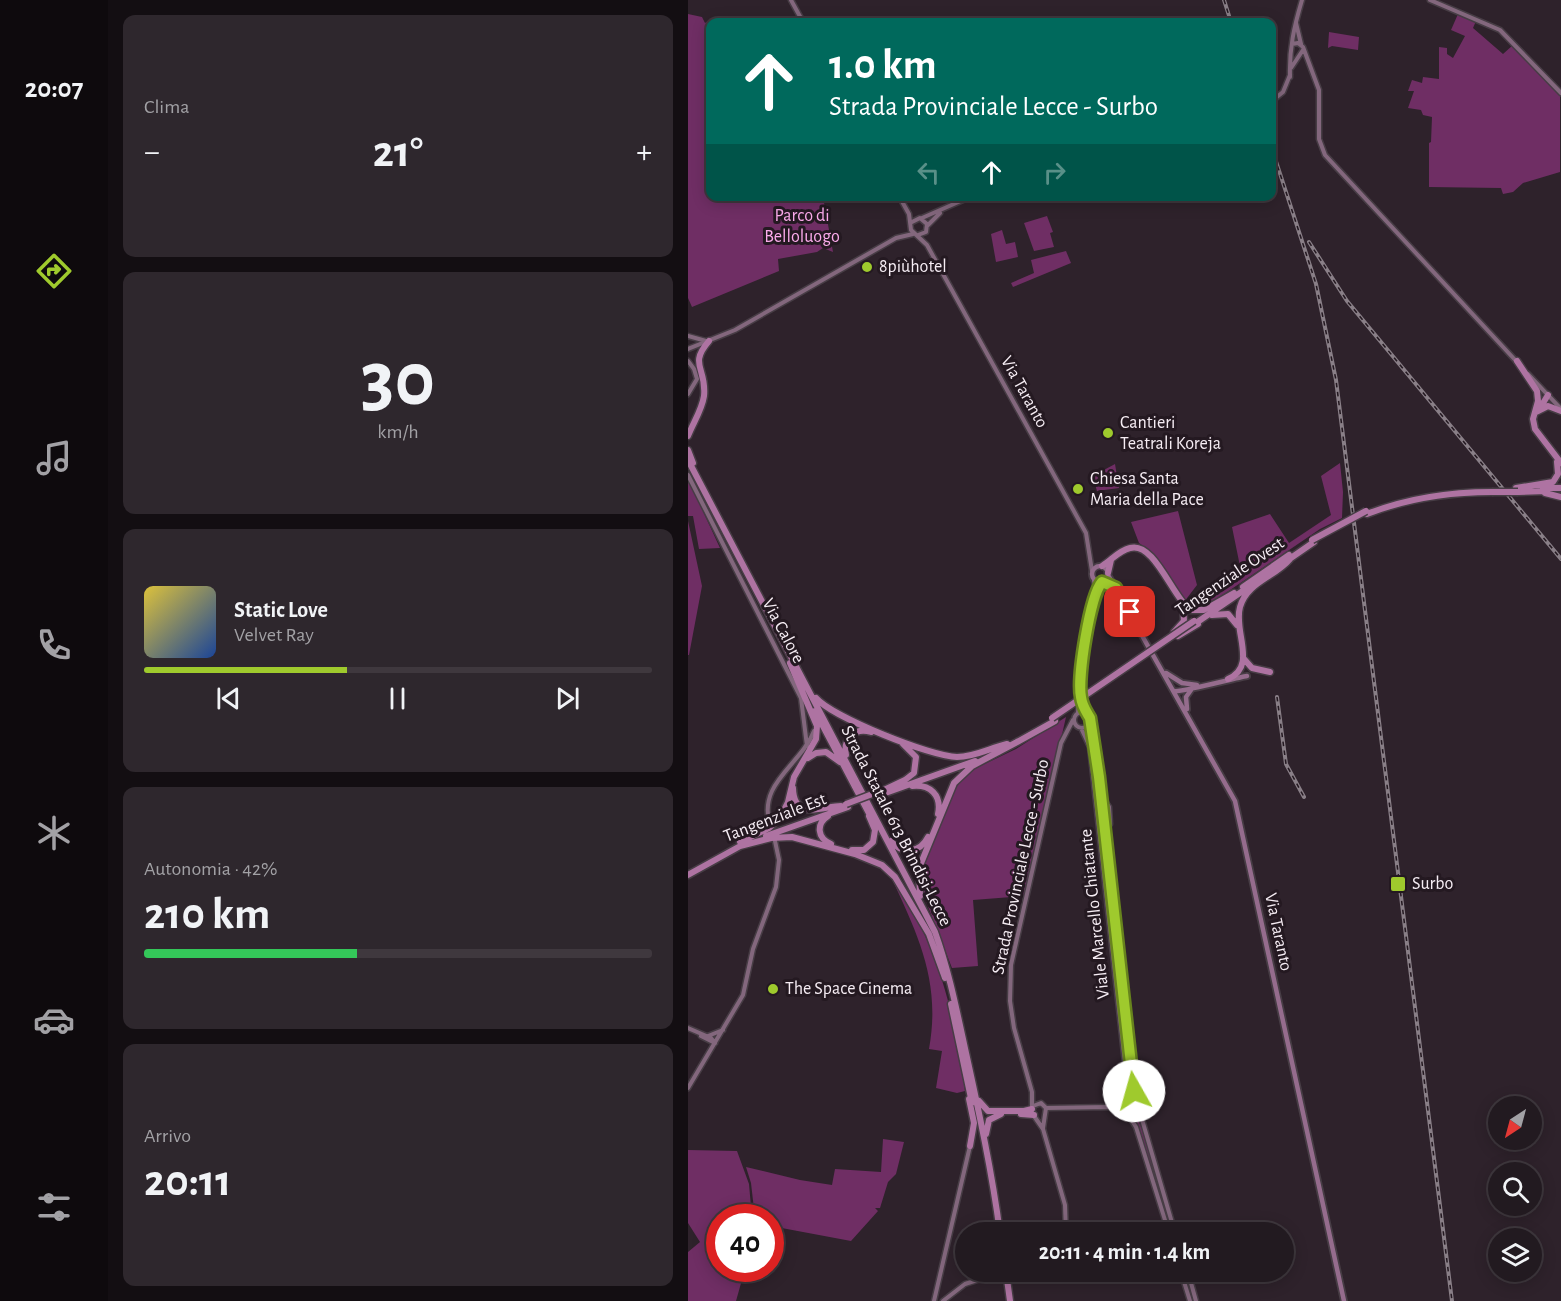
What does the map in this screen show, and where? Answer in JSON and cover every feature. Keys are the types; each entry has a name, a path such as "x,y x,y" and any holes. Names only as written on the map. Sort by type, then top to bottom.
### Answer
{"highway":[{"path":"688,436 704,393 695,364 696,355 709,340"},
{"path":"1517,361 1535,387 1538,407"},
{"path":"1547,394 1534,415 1535,429 1561,463"},
{"path":"1538,407 1552,406 1561,410"},
{"path":"688,450 709,502"},
{"path":"1518,490 1544,486 1553,482 1559,470 1554,456"},
{"name":"Strada Statale 613 Brindisi-Lecce","path":"688,460 792,663"},
{"name":"Strada Statale 613 Brindisi-Lecce","path":"688,469 935,932 947,970 990,1164 997,1222"},
{"path":"1518,490 1561,497"},
{"name":"Tangenziale Ovest","path":"876,795 1019,741 1178,636 1234,593 1313,541 1366,512 1405,498 1454,491 1561,490"},
{"name":"Tangenziale Ovest","path":"885,792 1007,744 1053,719 1155,647 1290,559 1313,541"},
{"path":"1101,566 1132,547 1145,550 1181,602 1190,610 1201,611 1234,593"},
{"path":"1108,574 1111,559"},
{"path":"1247,676 1239,610 1246,594 1290,559"},
{"path":"1155,647 1182,625 1185,614 1181,602"},
{"path":"1195,623 1216,613 1225,613 1234,618 1240,631"},
{"path":"740,844 769,828 783,813 794,777 816,739 817,726 792,663"},
{"path":"792,663 815,697 829,710 931,752 962,757 1007,744"},
{"path":"1245,663 1257,671 1270,672"},
{"path":"1228,680 1239,673 1245,663"},
{"path":"858,787 845,749 851,735 865,730 905,745 916,757 916,768 911,777 885,792"},
{"path":"935,932 920,896 918,874 952,788 972,766 1019,741"},
{"path":"844,806 811,811 797,802 793,786 808,758 821,752 834,756 858,787"},
{"path":"873,812 897,848 914,850 925,842 939,810 938,800 932,791 918,785 885,792"},
{"name":"Strada Statale 613 Brindisi-Lecce","path":"858,787 866,807 925,919 945,978 996,1222"},
{"name":"Tangenziale Est","path":"688,873 740,844 876,795"},
{"path":"844,806 823,820 820,836 830,844 860,851 871,846 876,834 866,807"},
{"path":"740,844 771,838 792,837 855,854 882,865 895,877 929,934 945,978"},
{"path":"968,1065 979,1105 983,1110 1033,1112"},
{"path":"968,1083 974,1123 970,1146"},
{"path":"990,1164 985,1131 989,1120 994,1115 1033,1112"},
{"path":"1005,1282 1008,1301"}],"main road":[{"path":"1092,572 1101,566"},
{"name":"Via Taranto","path":"1101,566 1120,593 1228,787 1240,818 1344,1301"},
{"name":"Via Taranto","path":"1092,572 1094,581 1113,585 1120,593"},
{"path":"1103,582 1108,574"},
{"path":"1162,669 1182,683 1200,685"},
{"path":"1174,691 1182,692 1200,685 1247,676"},
{"path":"1174,691 1182,683"},
{"path":"1189,718 1185,702 1193,687"}],"street":[{"path":"791,0 801,18"},
{"path":"1290,77 1289,49 1302,0"},
{"path":"1430,0 1500,30 1561,93"},
{"path":"1296,20 1297,35 1319,92 1319,139 1325,155 1561,410"},
{"path":"1292,44 1302,47"},
{"path":"1276,98 1283,92 1292,66 1302,55 1302,47"},
{"path":"1290,55 1307,61 1312,69"},
{"path":"902,201 911,224"},
{"path":"688,350 757,318 896,238 911,224 961,201"},
{"path":"896,238 926,232 928,225 946,208"},
{"path":"922,218 928,225"},
{"name":"Via Taranto","path":"911,224 916,235 927,245 1083,527 1088,538 1092,572"},
{"name":"Via Taranto","path":"926,232 927,245"},
{"path":"688,336 700,341 709,340"},
{"path":"688,361 697,379 688,394"},
{"name":"Via Calore","path":"688,475 802,698 807,746"},
{"name":"Via Taranto","path":"1090,555 1101,566"},
{"path":"1074,720 1078,712 1086,641 1095,594 1094,581"},
{"path":"1095,594 1103,582"},
{"name":"Viale Marcello Chiatante","path":"1080,695 1085,712 1089,715 1101,797 1135,1097 1140,1104 1139,1109 1173,1222"},
{"path":"1078,712 1085,712"},
{"path":"770,825 767,805 771,790 807,746 813,735 815,725 811,713"},
{"name":"Viale Marcello Chiatante","path":"1074,720 1089,740 1090,747 1127,1081 1125,1112 1136,1127 1166,1222"},
{"name":"Strada Provinciale Lecce - Surbo","path":"1066,1222 1065,1205 1043,1129 1033,1112 1032,1092 1011,1012 1011,965 1064,737 1074,720"},
{"path":"1064,737 1090,723"},
{"path":"807,731 810,737 813,735"},
{"path":"688,1088 743,995 753,950 772,902 780,860 775,841"},
{"path":"704,1037 716,1034 725,1027"},
{"path":"688,1028 715,1043"},
{"path":"704,1037 709,1048 708,1056"},
{"name":"Strada Provinciale Lecce - Surbo","path":"1032,1092 1046,1111 1043,1129"},
{"path":"1109,1107 1135,1097"},
{"path":"1041,1103 1033,1112 1040,1118 1046,1111 1056,1109 1109,1107 1132,1114 1139,1109"},
{"path":"934,1301 970,1146"},
{"path":"943,1301 965,1284 971,1282"},
{"path":"1184,1282 1190,1301"},
{"path":"1191,1282 1196,1301"}],"green space":[{"name":"Parco di Belloluogo","path":"688,14 702,17 706,22 706,201 824,201 833,252 823,248 817,252 778,259 779,271 692,307 688,298"},
{"path":"1458,14 1476,21 1473,28 1503,54 1513,45 1560,95 1560,172 1523,183 1513,192 1503,194 1501,188 1429,187 1429,143 1431,142 1432,117 1423,115 1421,110 1408,108 1414,91 1408,91 1412,80 1422,83 1423,77 1439,79 1439,47 1447,48 1447,54 1453,58 1465,36 1451,30"},
{"path":"1329,32 1359,37 1358,50 1332,46 1328,48"},
{"path":"1047,216 1053,232 1050,233 1054,247 1034,251 1024,223"},
{"path":"1002,230 1006,244 1015,242 1018,257 996,262 991,234"},
{"path":"1066,251 1071,263 1013,287 1011,283 1034,273 1031,260"},
{"path":"1340,463 1343,492 1342,518 1320,529 1205,607 1196,610 1187,606 1200,604 1242,576 1232,527 1270,514 1289,543 1331,515 1321,476"},
{"path":"1115,464 1119,488 1097,491 1094,481 1090,481 1089,478"},
{"path":"688,479 720,548 699,549 693,516 688,516"},
{"path":"1178,511 1197,585 1184,602 1154,554 1139,543 1131,522"},
{"path":"688,521 702,586 689,655 688,655"},
{"path":"1066,717 1025,896 973,900 978,966 952,968 922,891 922,866 951,796 962,778 970,771 1016,749"},
{"path":"1091,745 1132,1089 1130,1090"},
{"path":"892,879 921,927 942,980 956,1035 965,1091 957,1093 936,1088 942,1051 929,1049 932,1025 930,982 919,941"},
{"path":"1138,1120 1144,1133 1170,1222 1168,1222 1136,1121"},
{"path":"883,1139 904,1142 896,1174 888,1182 880,1208 875,1208 878,1211 851,1241 784,1228 784,1204 753,1204 746,1167 832,1185 835,1169 881,1172"},
{"path":"688,1150 737,1151 749,1184 751,1204 706,1204 706,1282 741,1282 736,1301 688,1301 688,1252 700,1242 688,1223"}],"railway":[{"path":"1224,0 1230,18"},
{"path":"1276,161 1316,284 1336,380 1452,1301"},
{"path":"1309,242 1347,301 1561,559"},
{"path":"1277,697 1286,764 1304,797"}],"place":[{"name":"8piùhotel","path":"867,267"},
{"name":"Cantieri Teatrali Koreja","path":"1108,433"},
{"name":"Chiesa Santa Maria della Pace","path":"1078,489"},
{"name":"Surbo","path":"1398,884"},
{"name":"The Space Cinema","path":"773,989"}],"route":[{"path":"1130,612 1116,588 1102,582 1095,594 1087,629 1080,695 1085,712 1090,718 1095,746 1134,1091"}]}
